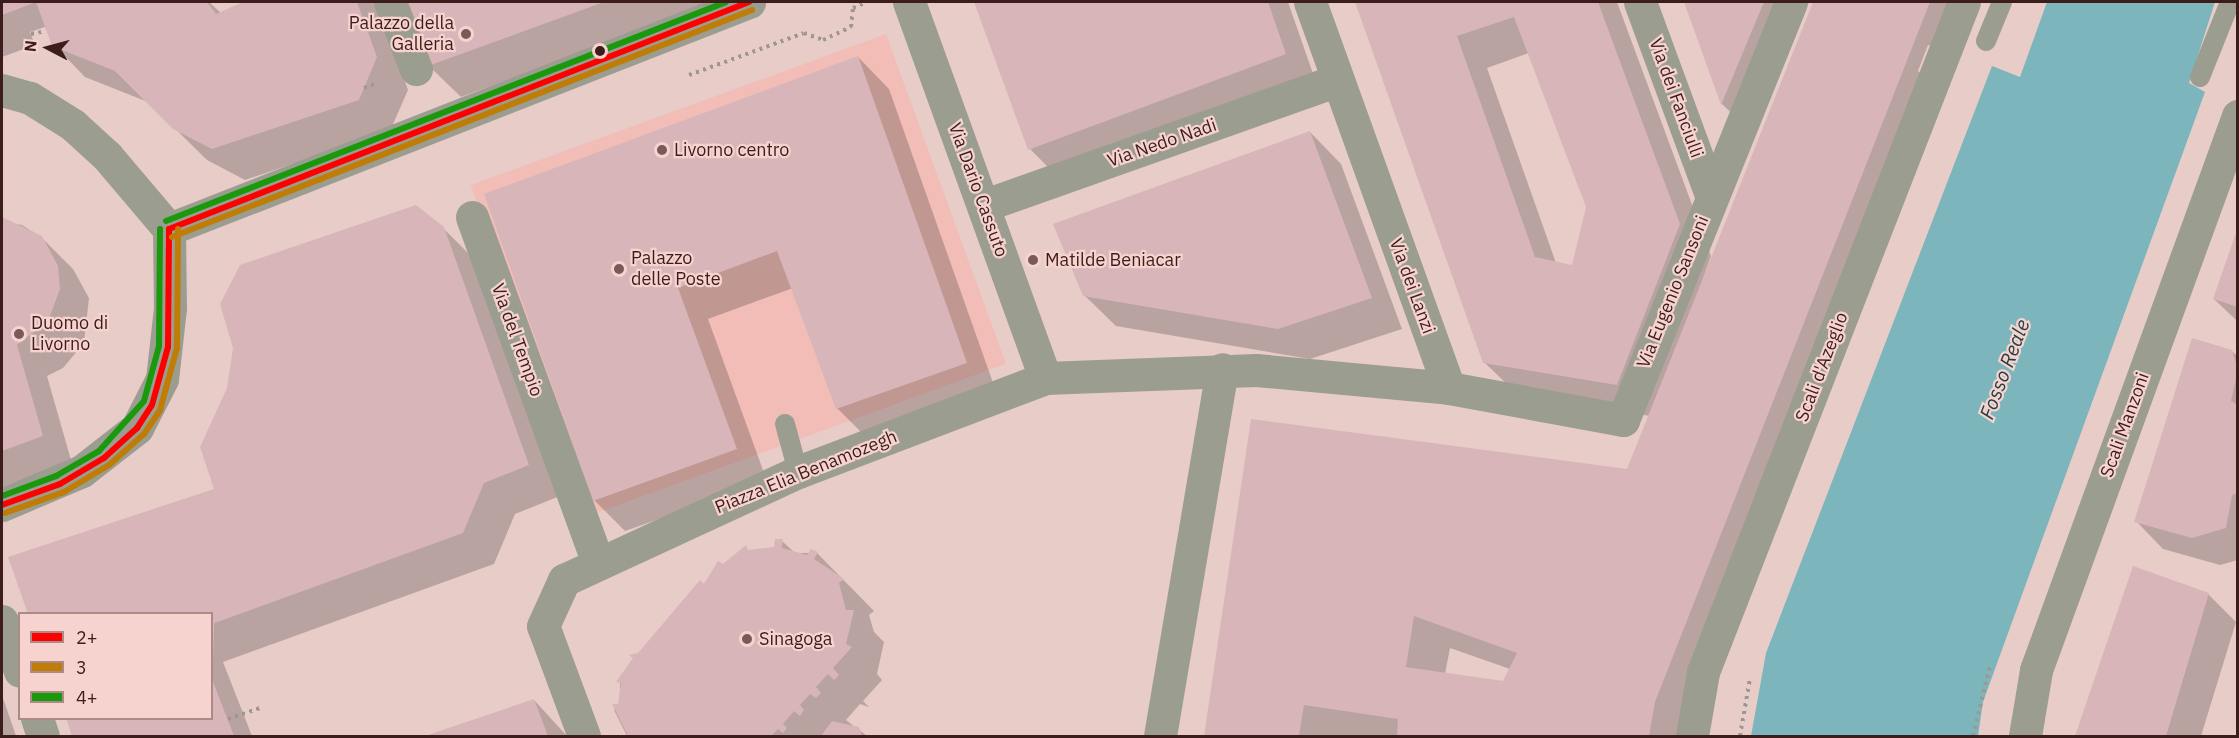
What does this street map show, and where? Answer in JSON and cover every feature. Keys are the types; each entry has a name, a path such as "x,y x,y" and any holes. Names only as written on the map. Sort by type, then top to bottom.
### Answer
{"street":[{"path":"390,2 416,69"},
{"path":"169,229 749,2"},
{"name":"Via Dario Cassuto","path":"909,2 985,205 1046,378"},
{"name":"Via dei Lanzi","path":"1310,2 1449,388"},
{"name":"Via dei Fanciulli","path":"1640,2 1712,195"},
{"name":"Via Eugenio Sansoni","path":"1449,388 1623,420 1791,2"},
{"name":"Scali d'Azeglio","path":"1692,736 1703,672 1964,2"},
{"name":"Via Nedo Nadi","path":"985,205 1338,80"},
{"path":"2,90 30,98 73,125 122,173 169,229 168,347 152,405 137,428 104,458 60,484 2,505"},
{"name":"Scali Manzoni","path":"2025,736 2036,670 2238,116"},
{"name":"Via del Tempio","path":"472,217 597,561"},
{"path":"1160,736 1222,369"},
{"name":"Piazza Elia Benamozegh","path":"584,736 543,626 564,580 597,561 798,472 1046,378 1222,369 1256,370 1449,388"},
{"path":"2,621 18,665"},
{"path":"38,720 43,736"}],"lane":[{"path":"1986,41 2002,2"},
{"path":"2200,77 2230,2"},
{"path":"785,424 798,472"}],"path":[{"path":"683,78 804,33 823,40 851,27 853,8 869,2"},
{"path":"31,34 46,31"},
{"path":"228,719 260,708"}],"shaded area":[{"name":"Palazzo delle Poste","path":"886,34 1006,364 591,515 471,185"}],"water":[{"name":"Fosso Reale","path":"2047,2 2215,2 2189,83 2205,92 1983,702 1978,736 1751,736 1766,653 1992,66 2020,77"}],"building":[{"path":"2,2 36,2 2,15"},
{"path":"36,2 207,2 216,14 243,2 357,2 377,57 359,100 212,149 173,129 115,71 52,46"},
{"name":"Palazzo della Galleria","path":"404,2 604,2 428,66"},
{"path":"974,2 1268,2 1286,54 1028,150"},
{"path":"1355,2 1598,2 1680,224 1617,385 1483,363","holes":["1514,17 1586,207 1572,265 1535,257 1457,36"]},
{"path":"1684,2 1764,2 1721,105"},
{"path":"1813,2 1930,2 1655,702 1649,736 1397,736 1398,719 1304,705 1299,736 1204,736 1251,419 1627,469","holes":["1414,616 1517,653 1503,681 1406,667"]},
{"name":"Palazzo delle Poste","path":"858,56 967,363 836,409 777,251 678,288 737,449 593,501 484,194"},
{"path":"1310,131 1372,298 1278,329 1083,296 1053,224"},
{"path":"416,205 444,227 529,465 484,483 463,533 213,624 213,612 27,612 8,557 214,489 200,447 227,388 233,348 220,304 240,265"},
{"name":"Duomo di Livorno","path":"2,217 42,236 58,266 60,289 48,321 17,345 43,436 2,451"},
{"path":"2238,230 2238,307 2213,299"},
{"path":"2192,338 2232,350 2238,370 2231,401 2238,405 2238,493 2232,495 2226,528 2192,538 2134,522"},
{"name":"Sinagoga","path":"775,539 783,539 782,548 807,555 811,549 818,552 814,559 844,579 839,583 846,610 854,610 846,644 852,647 833,668 839,675 834,680 828,674 816,687 821,693 816,698 810,694 800,705 804,710 800,716 794,711 783,724 787,728 783,733 778,729 771,736 628,736 612,704 618,704 621,683 616,682 633,658 629,655 638,653 700,580 704,584 718,561 723,564 746,545 748,550 774,547"},
{"path":"2133,566 2209,593 2166,736 2075,736"},
{"path":"213,682 234,736 72,736 67,720 213,720"},
{"path":"534,699 548,736 425,736"},
{"path":"832,721 859,727 862,736 821,736"}],"transit line":[{"name":"4+","path":"166,221 726,2"},
{"name":"2+","path":"169,229 749,2"},
{"name":"3","path":"172,237 752,10"},
{"name":"4+","path":"2,496 56,476 99,451 144,401 159,346 160,229"},
{"name":"2+","path":"2,505 60,484 104,458 137,428 152,405 168,347 169,229"},
{"name":"3","path":"5,513 64,492 109,465 144,434 160,410 177,348 178,229"}],"place":[{"name":"Palazzo della Galleria","path":"466,34"},
{"name":"Livorno centro","path":"662,150"},
{"name":"Matilde Beniacar","path":"1033,260"},
{"name":"Palazzo delle Poste","path":"619,269"},
{"name":"Duomo di Livorno","path":"19,334"},
{"name":"Sinagoga","path":"747,639"}]}
